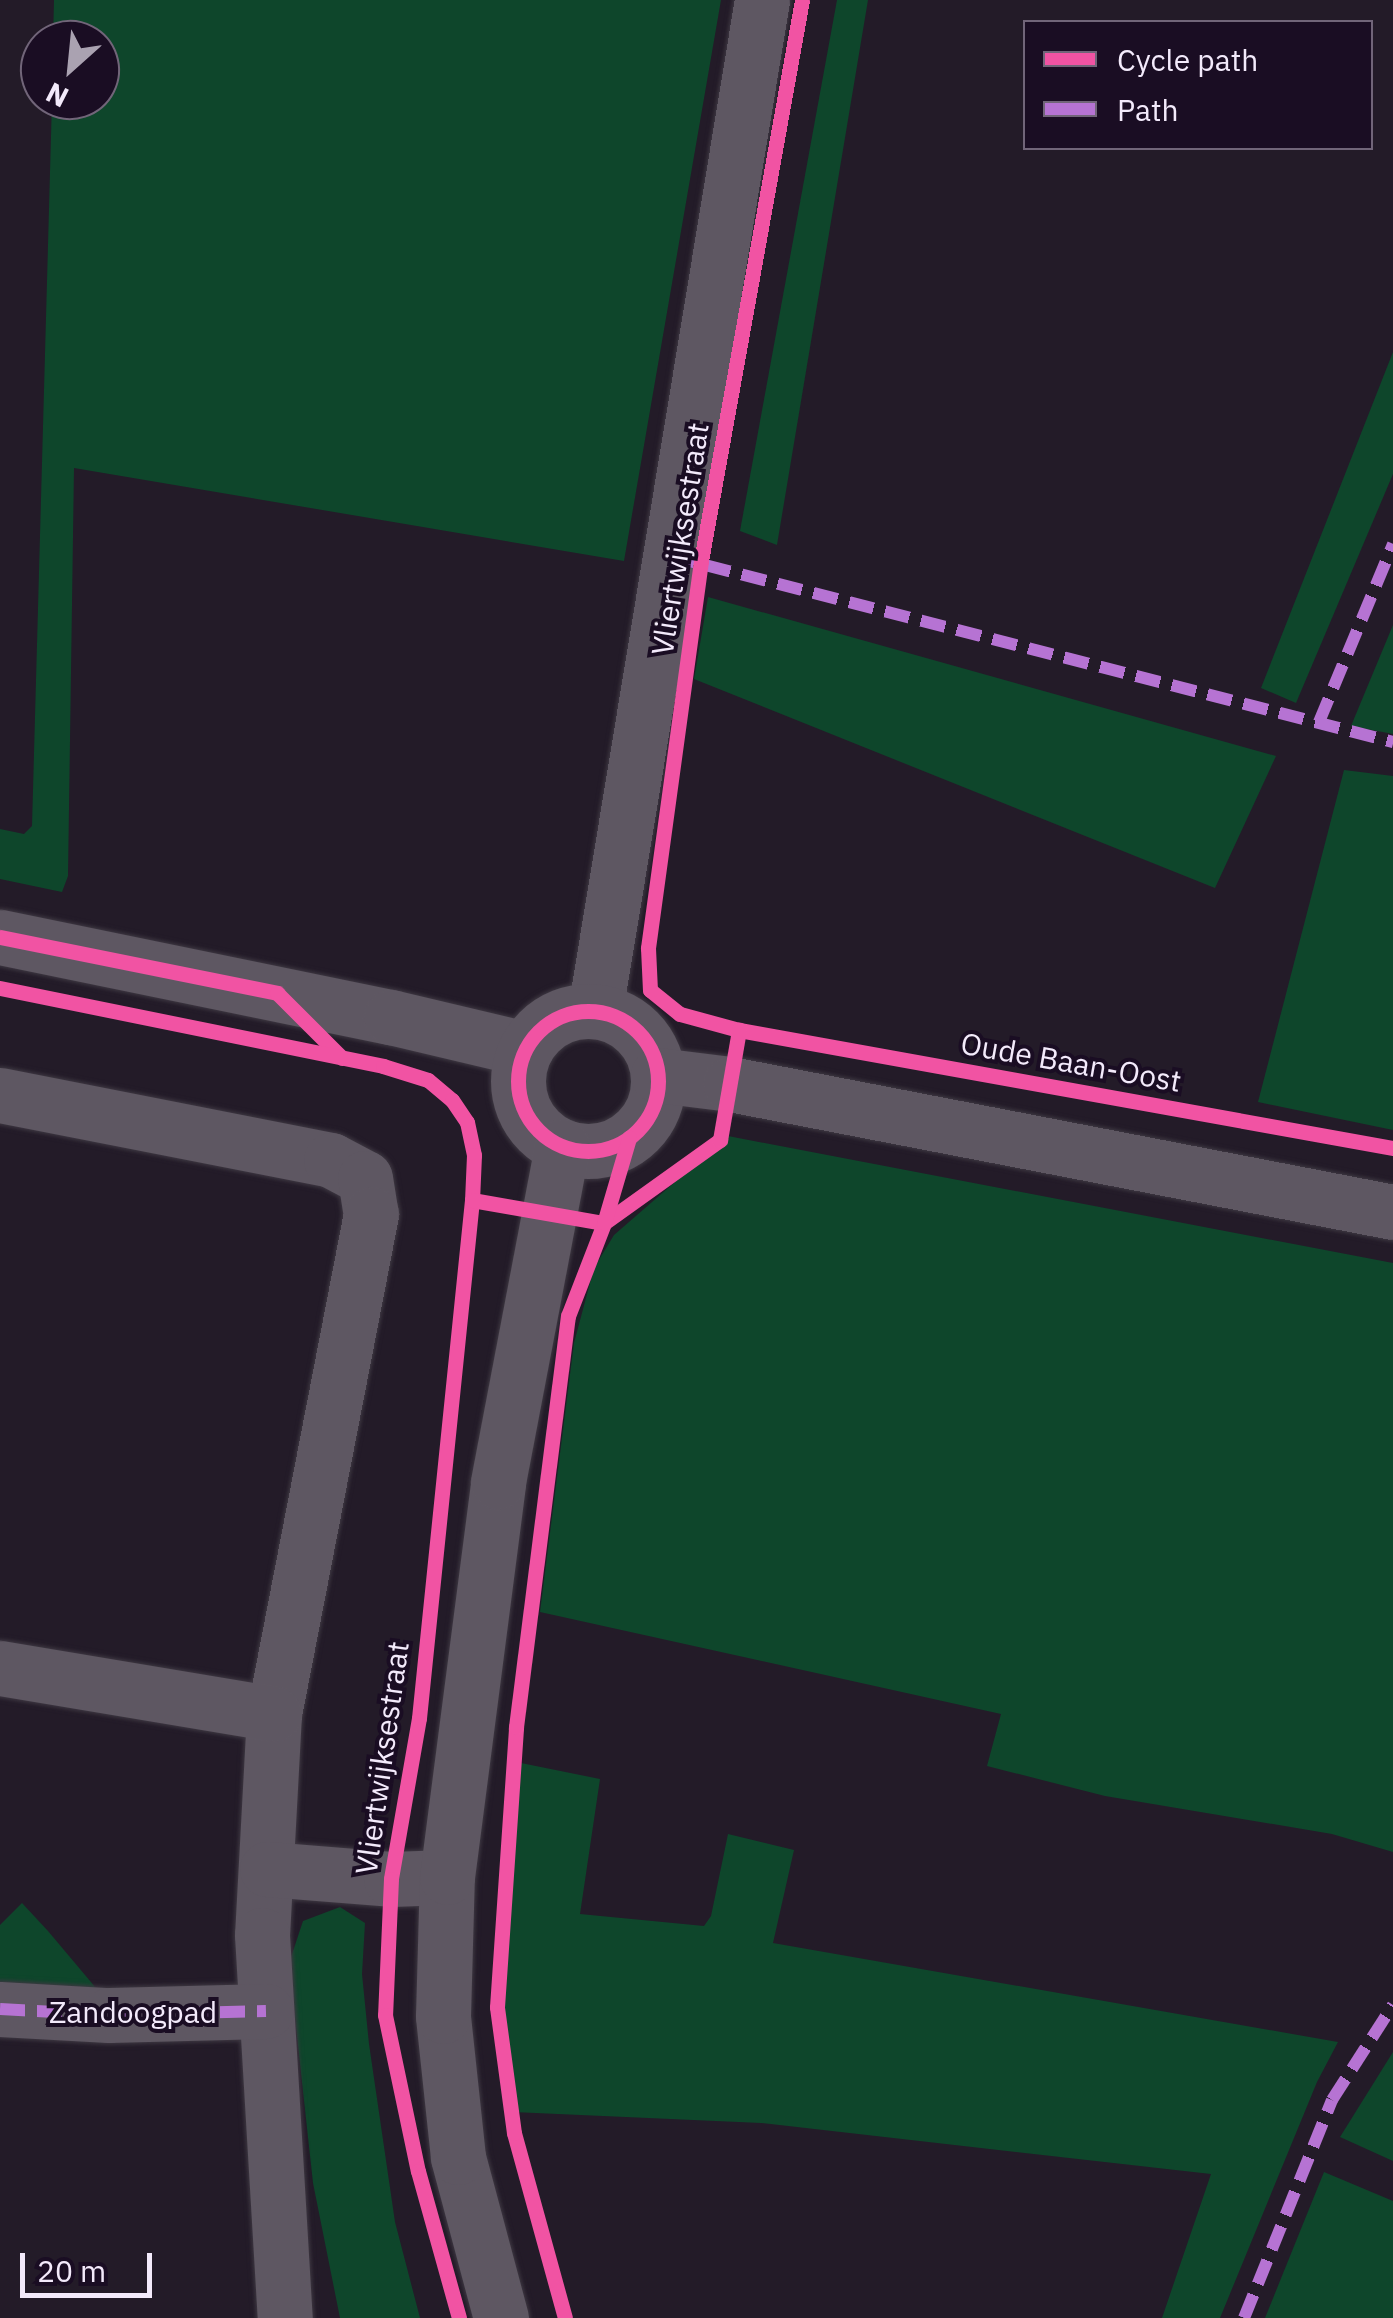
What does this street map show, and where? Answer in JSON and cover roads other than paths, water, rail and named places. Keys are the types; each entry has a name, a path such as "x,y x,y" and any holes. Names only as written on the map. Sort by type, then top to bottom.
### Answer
{"street":[{"name":"Vliertwijksestraat","path":"596,1011 762,0"},
{"path":"0,937 391,1016 525,1049"},
{"path":"596,1011 626,1021 648,1044 658,1074 656,1099 646,1121 629,1138 596,1150 562,1146 540,1132 524,1112 518,1086 525,1049 554,1018 596,1011"},
{"path":"658,1074 730,1084 1393,1212"},
{"path":"0,1095 331,1160 364,1178 371,1214 274,1714 262,1935 286,2318"},
{"path":"501,2318 458,2157 444,2016 447,1877 498,1482 562,1146"},
{"path":"0,1668 274,1714"},
{"path":"266,1869 391,1879 447,1877"},
{"name":"Zandoogpad","path":"0,2009 108,2015 266,2012"}]}
